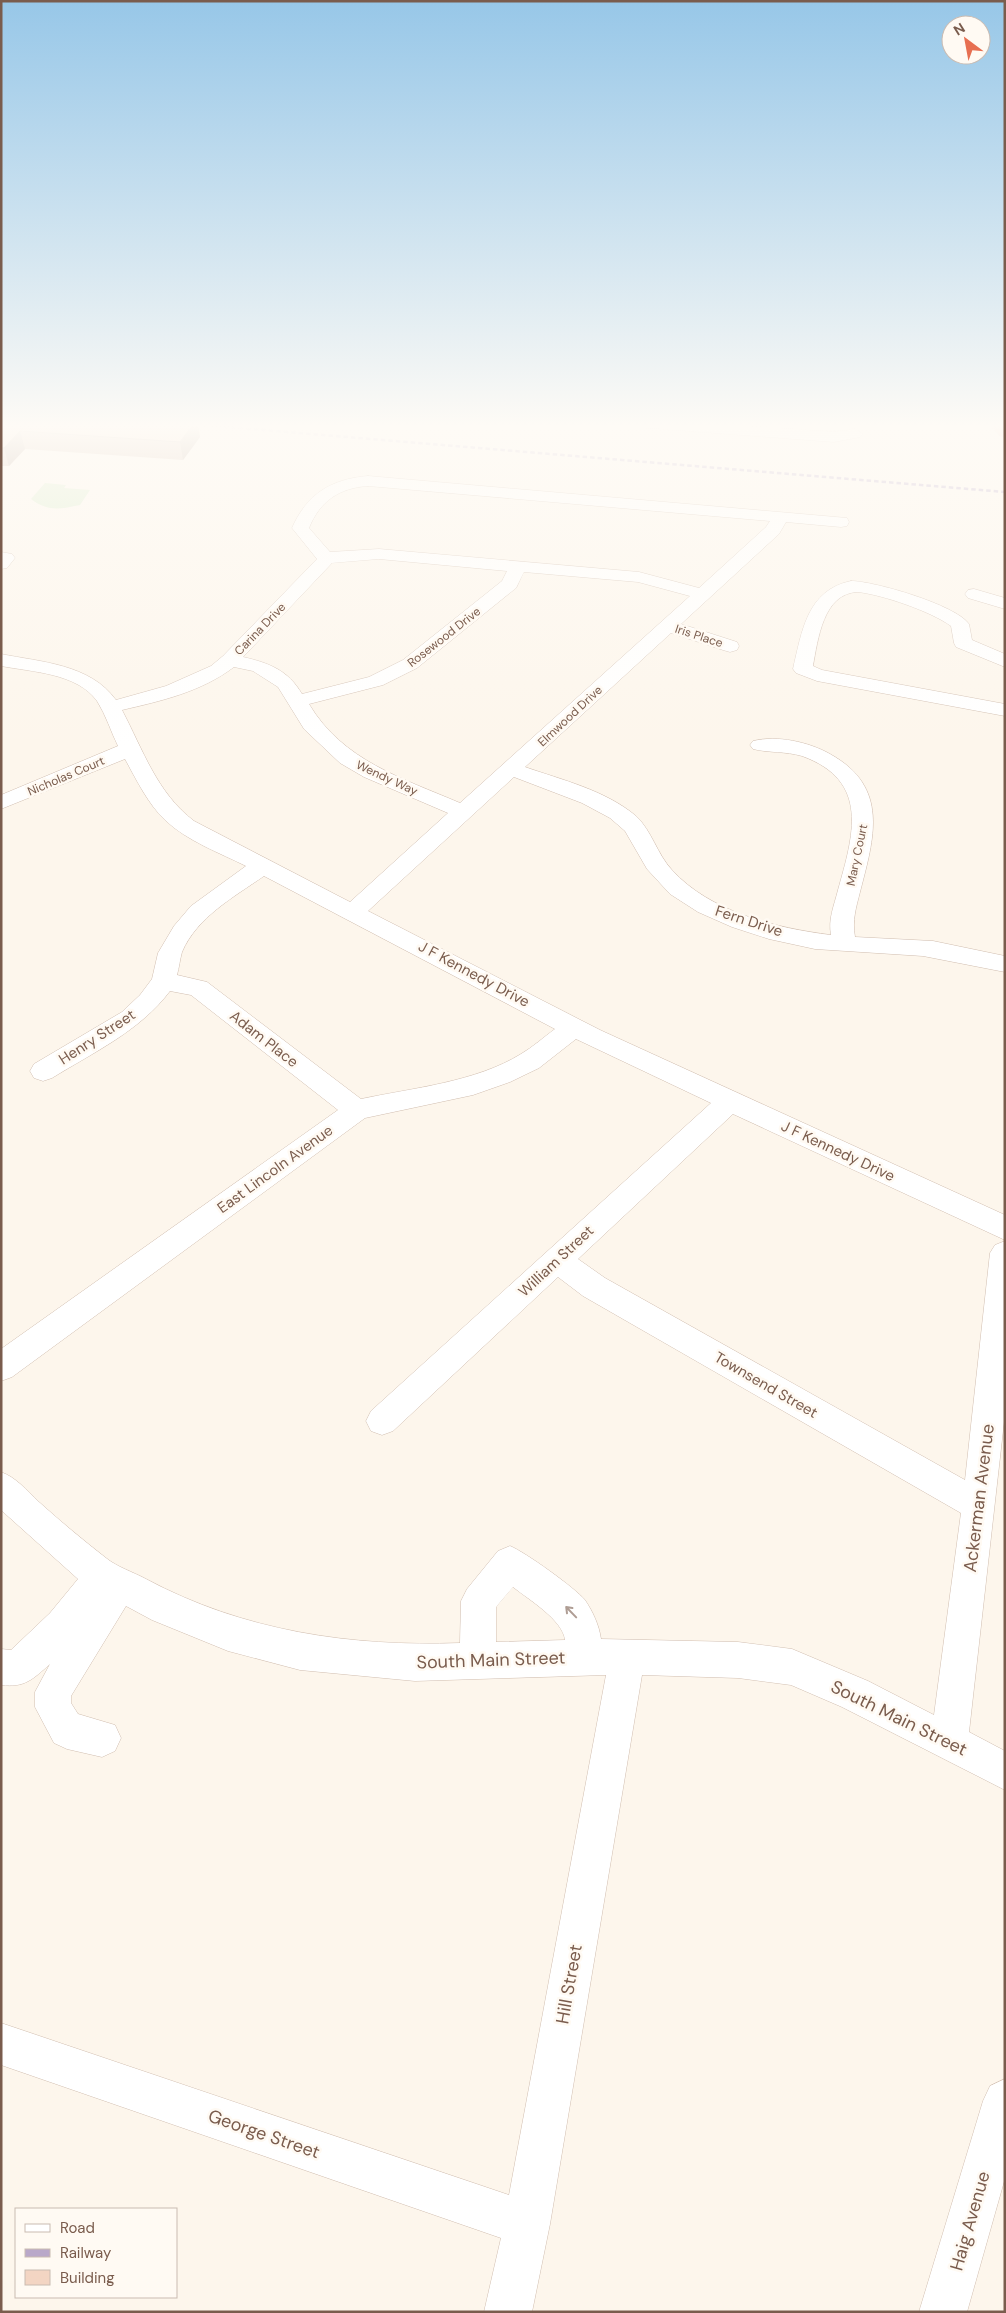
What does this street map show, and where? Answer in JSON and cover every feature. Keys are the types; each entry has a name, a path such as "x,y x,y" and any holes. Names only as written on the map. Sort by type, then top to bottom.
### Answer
{"street":[{"path":"302,531 325,558 379,554 517,568 639,577 703,594"},
{"name":"Elmwood Drive","path":"354,911 772,531"},
{"path":"1,558 6,558 1,564"},
{"name":"Carina Drive","path":"110,707 189,684 219,670 325,558"},
{"name":"Rosewood Drive","path":"298,701 376,681 410,664 510,584 517,568"},
{"path":"1005,661 963,643 960,624 951,617 923,605 867,588 845,587 831,595 822,608 812,630 802,669 817,675 1005,710"},
{"path":"974,594 1005,604"},
{"name":"Iris Place","path":"668,626 730,646"},
{"name":"J F Kennedy Drive","path":"1,660 66,674 88,683 101,694 110,707 130,749 170,814 186,826 354,911 575,1027 1005,1228"},
{"name":"Wendy Way","path":"230,660 260,667 276,674 286,683 311,725 347,759 371,773 464,812"},
{"name":"Mary Court","path":"760,745 795,747 825,758 855,786 865,807 864,828 841,922 844,944"},
{"name":"Nicholas Court","path":"1,803 130,749"},
{"name":"Fern Drive","path":"512,769 612,810 628,822 641,837 653,861 666,879 699,903 728,917 805,938 844,944 926,948 1005,964"},
{"name":"Henry Street","path":"43,1071 131,1018 149,1001 164,981 170,953 182,932 199,911 262,866"},
{"name":"Adam Place","path":"164,981 198,988 357,1110"},
{"name":"East Lincoln Avenue","path":"1,1367 357,1110 473,1085 501,1076 530,1061 575,1027"},
{"name":"William Street","path":"382,1421 730,1101"},
{"name":"Ackerman Avenue","path":"950,1743 978,1505 995,1465 1005,1253"},
{"name":"Townsend Street","path":"557,1260 594,1287 978,1505"},
{"name":"South Main Street","path":"1,1488 26,1513 94,1571 164,1608 228,1633 300,1652 416,1663 627,1656 738,1660 792,1667 855,1694 1005,1771"},
{"path":"478,1661 479,1601 510,1563 575,1615 582,1629 585,1657"},
{"path":"1,1667 16,1669 35,1654 77,1611 111,1580"},
{"path":"102,1738 67,1730 53,1708 53,1692 111,1580"},
{"name":"Hill Street","path":"508,2312 526,2224 627,1656"},
{"name":"George Street","path":"1,2044 526,2224"},
{"name":"Haig Avenue","path":"943,2312 1005,2101"}]}
